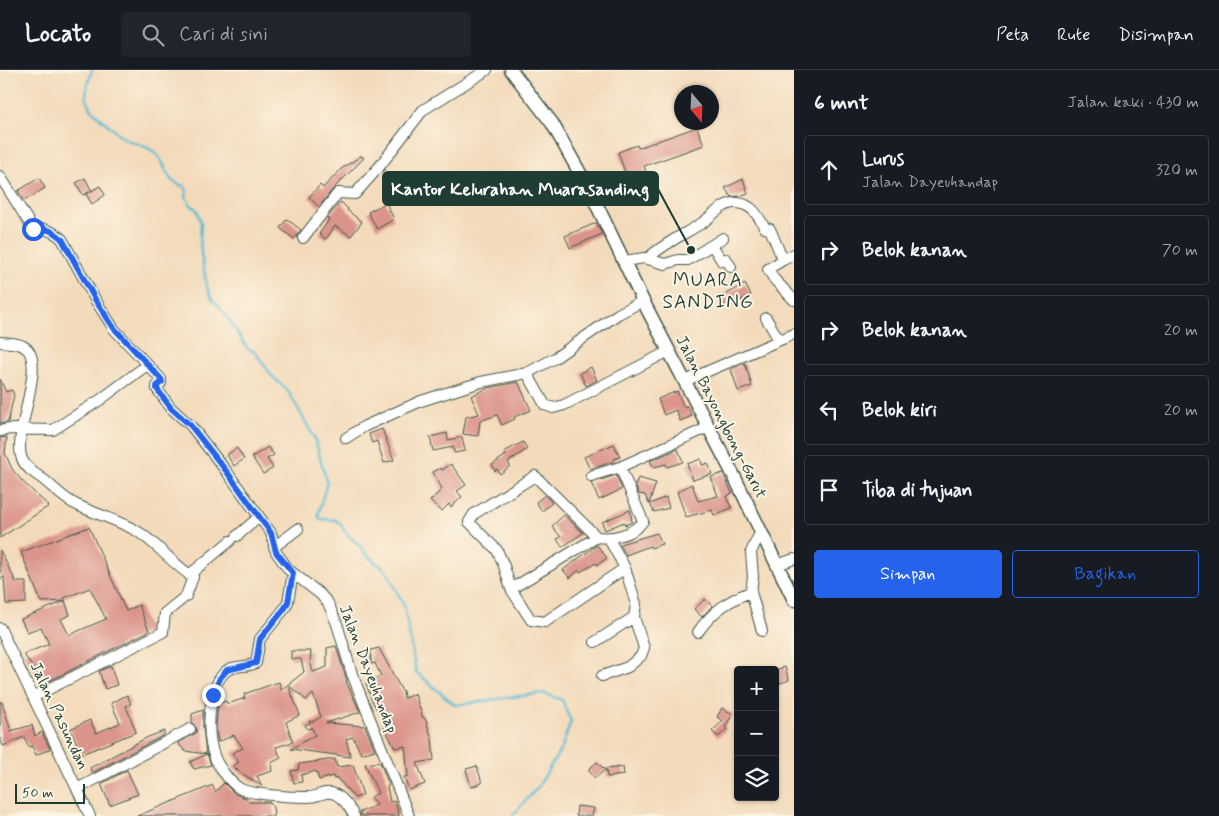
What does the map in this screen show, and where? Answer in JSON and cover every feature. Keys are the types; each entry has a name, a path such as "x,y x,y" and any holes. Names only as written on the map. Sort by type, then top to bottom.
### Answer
{"main road":[{"name":"Jalan Bayongbong-Garut","path":"514,71 552,123 591,193 643,301 709,427 794,600"}],"street":[{"path":"303,238 338,193 355,194 379,167 423,110 487,70"},
{"name":"Jalan Dayeuhandap","path":"0,176 33,229 47,229 62,239 96,301 114,328 162,381 157,386 157,389 171,408 191,426 203,441 271,533 275,550 291,572 320,594 328,603 337,624 352,674 409,816"},
{"path":"647,259 657,250 702,223 714,213 728,205 739,203 754,209 765,228 770,229 783,260"},
{"path":"625,261 639,258 665,264 678,260 688,260 723,238"},
{"path":"712,245 722,261 726,259 731,268"},
{"path":"794,254 783,260 765,265 774,279 794,300"},
{"path":"346,438 365,426 421,401 481,382 527,373 555,358 618,314 643,301"},
{"path":"766,318 779,340"},
{"path":"685,381 752,354 794,334"},
{"path":"0,342 23,346 29,352 33,365 12,430 27,468 76,505 121,523 141,534 193,577 186,596 164,613 163,632 33,697"},
{"path":"527,373 545,405 553,408 564,405 670,351"},
{"path":"12,430 53,430 100,400 147,365"},
{"path":"591,476 620,467 709,427"},
{"path":"620,467 642,521 636,530 609,539 596,537 535,476 474,514 469,522 497,550 511,589 530,620 545,622 625,568"},
{"path":"189,575 259,517"},
{"path":"275,550 298,529"},
{"path":"761,531 751,552 753,577 751,592 762,631"},
{"path":"511,589 596,537"},
{"path":"602,676 628,667 644,653 634,617 636,604 625,568 609,539"},
{"path":"777,565 794,559"},
{"path":"291,572 288,602 260,639 256,663 227,670 217,683 211,702 209,723 213,752 219,766 241,789 252,792 307,797 331,793 344,800 354,816"},
{"path":"698,632 708,618 719,608 737,597 751,592"},
{"path":"594,642 634,617"},
{"name":"Jalan Pasundan","path":"0,628 90,816"},
{"path":"76,789 190,729"}],"building":[{"path":"689,130 698,130 704,145 644,166 651,186 632,193 618,152 637,145 638,148"},
{"path":"361,156 364,158 333,189 319,207 309,197 320,185 323,188 341,169"},
{"path":"39,178 45,188 24,201 18,191"},
{"path":"85,178 92,191 83,195 76,183"},
{"path":"743,179 748,193 731,197 725,188"},
{"path":"100,186 105,195 92,204 86,194"},
{"path":"341,202 347,210 362,222 351,236 335,226 326,239 319,234 329,220 327,218"},
{"path":"386,203 394,219 377,229 368,212"},
{"path":"287,219 301,230 294,239 280,228"},
{"path":"596,223 602,234 570,248 565,236"},
{"path":"745,284 751,295 726,308 721,297"},
{"path":"745,363 752,386 738,391 731,369"},
{"path":"591,367 597,380 586,386 580,373"},
{"path":"0,379 6,392 12,390 14,395 8,422 0,424"},
{"path":"518,382 531,410 514,417 515,419 502,425 497,415 480,421 478,436 463,434 466,417 479,414 471,396 488,388"},
{"path":"677,391 684,407 687,406 692,416 680,421 676,410 664,415 658,399"},
{"path":"382,429 394,460 384,463 377,441 372,443 369,434"},
{"path":"447,433 448,440 462,437 465,451 454,453 453,447 433,451 430,437"},
{"path":"7,437 5,453 12,469 49,506 0,538 0,438"},
{"path":"523,442 527,449 508,462 510,466 500,474 497,469 495,471 492,465 506,455 504,452"},
{"path":"614,444 620,457 614,459 615,461 590,469 584,457"},
{"path":"268,447 274,455 267,459 273,468 263,474 252,457"},
{"path":"237,448 244,459 234,466 227,455"},
{"path":"678,449 683,462 667,467 666,464 654,467 650,461"},
{"path":"701,459 702,465 708,463 712,474 693,480 687,464"},
{"path":"451,464 466,485 457,491 462,497 451,507 449,504 442,511 430,501 442,489 433,472 441,468 442,470"},
{"path":"723,473 732,493 726,497 732,508 714,515 712,510 686,517 677,492 692,484 698,501 718,496 711,477"},
{"path":"616,475 622,489 599,500 591,483"},
{"path":"638,478 656,483 649,504 645,495 639,494 635,486"},
{"path":"545,495 552,503 542,511 536,502"},
{"path":"666,497 669,508 654,512 650,504"},
{"path":"630,510 632,522 625,525 624,522 605,530 602,522"},
{"path":"564,515 583,533 562,547 557,539 561,537 552,526"},
{"path":"89,527 126,611 139,605 149,631 43,684 24,654 49,644 41,627 27,632 21,619 65,601 41,602 21,552","holes":["90,588 106,619 69,635 61,619 70,615 64,598"]},
{"path":"657,533 662,544 651,548 650,546 626,555 620,544"},
{"path":"597,545 607,558 597,565 596,563 580,572 579,570 570,578 563,570"},
{"path":"0,550 16,582 26,582 26,603 6,604 4,577 0,579"},
{"path":"705,599 712,606 702,617 694,609"},
{"path":"336,646 346,681 360,712 326,723 365,726 375,750 361,754 353,737 346,739 351,757 291,749 315,735 312,728 307,729 305,725 310,723 309,721 312,722 321,717 313,694 306,700 288,685 300,715 286,722 293,742 276,747 281,758 271,763 272,771 257,776 262,786 238,771 233,766 239,762 232,753 243,748 234,735 218,742 216,726 218,704 226,701 228,704 245,698 244,694 279,682 281,690 304,672 301,659 291,659 291,651 311,651 310,661 313,672 327,667 327,648"},
{"path":"379,648 403,690 404,698 415,694 432,739 434,760 417,763 425,784 409,790 404,777 408,776 405,746 395,748 384,727 387,726 372,701 366,683 381,676 375,663 371,664 371,650"},
{"path":"111,666 117,685 105,689 99,671"},
{"path":"785,667 789,680 779,684 779,669"},
{"path":"127,695 131,704 126,706 136,732 82,754 70,729 90,720 96,733 120,723 111,703"},
{"path":"0,702 2,702 11,731 32,725 35,736 42,732 50,749 36,755 32,746 29,747 24,737 3,746 0,737"},
{"path":"722,708 733,714 725,727 727,729 718,737 712,731 723,721 717,717"},
{"path":"203,710 206,754 185,751 178,743 196,733 197,729 192,723 192,714"},
{"path":"164,731 164,735 92,773 90,768 148,737"},
{"path":"207,754 211,765 194,769 190,762"},
{"path":"335,759 337,767 353,765 363,795 355,798 333,776 319,780 316,771 301,775 302,782 294,783 291,771 298,770 299,764"},
{"path":"380,762 389,785 387,787 390,802 395,801 399,816 361,816 360,812 377,805 371,797 378,793 365,764"},
{"path":"597,762 605,770 595,778 588,770"},
{"path":"477,766 482,783 471,787 466,769"},
{"path":"623,767 624,775 607,777 606,769"},
{"path":"127,770 138,794 110,805 101,784"},
{"path":"224,783 235,794 246,798 249,802 269,802 273,807 274,816 137,816 213,785 215,792"},
{"path":"577,806 594,808 592,816 576,816"}],"waterway":[{"path":"92,70 86,94 89,105 98,116 122,136 155,153 169,177 177,184 184,186 187,191 186,197 197,210 201,223 201,253 207,287 212,299 223,311 248,349 255,352 272,376 288,391 314,437 327,482 318,515 320,519 336,520 341,524 345,532 366,554 382,566 388,574 404,605 416,672 455,705 542,693 562,700 571,721 562,747 538,787 512,816"}],"place":[{"name":"Kantor Kelurahan Muarasanding","path":"691,250"}],"district":[{"name":"MUARA SANDING","path":"708,291"}],"route":[{"path":"33,229 47,229 62,239 96,301 114,328 161,379 162,382 156,388 171,408 191,426 227,472 271,533 276,552 293,573 290,598 285,608 260,639 256,663 251,666 227,670 220,678 213,695"}]}
